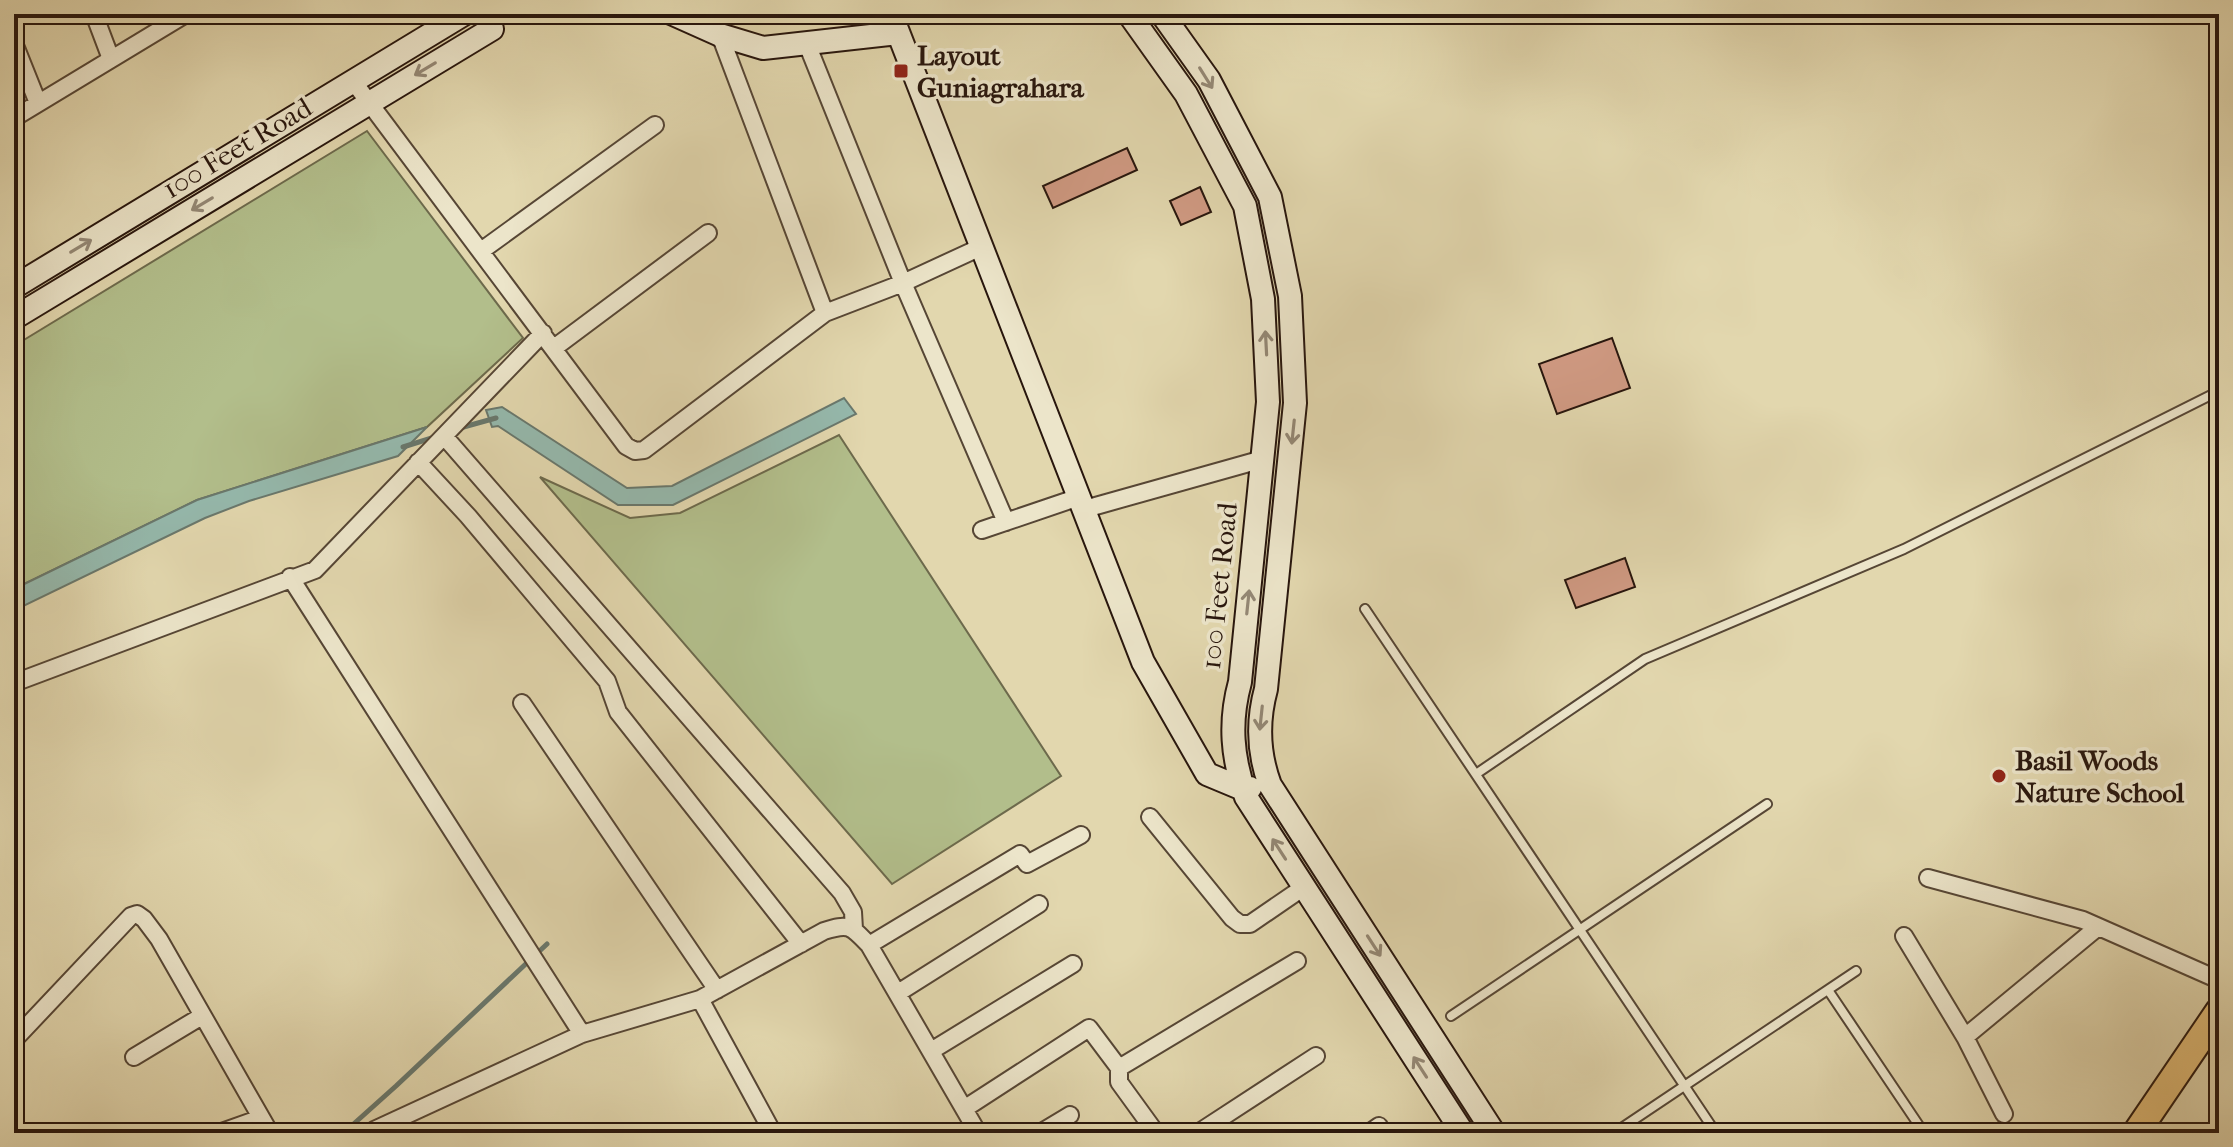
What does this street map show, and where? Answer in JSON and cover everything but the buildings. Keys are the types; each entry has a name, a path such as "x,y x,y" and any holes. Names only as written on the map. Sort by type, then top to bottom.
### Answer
{"main road":[{"name":"100 Feet Road","path":"14,287 464,14"},
{"path":"676,14 720,35 763,48 807,44 894,24 1143,662 1207,774 1243,789 1270,785"},
{"name":"100 Feet Road","path":"1129,14 1186,94 1245,206 1263,299 1268,402 1240,682 1232,732 1243,789 1463,1133"},
{"name":"100 Feet Road","path":"1162,14 1209,80 1270,197 1290,296 1295,403 1259,732 1262,760 1270,785 1494,1133"},
{"name":"100 Feet Road","path":"14,318 492,29"},
{"path":"2136,1133 2219,1011"}],"street":[{"path":"94,14 111,59"},
{"path":"14,118 177,16"},
{"path":"720,35 825,313"},
{"path":"14,43 38,103"},
{"path":"807,44 903,283 1006,522"},
{"path":"353,81 626,446 635,451 644,450 825,313 903,283 981,247"},
{"path":"481,251 655,125"},
{"path":"554,348 708,233"},
{"path":"14,683 315,570 543,333"},
{"path":"444,436 842,893 853,912 854,929"},
{"path":"422,458 607,681 618,712 801,944"},
{"path":"982,530 1263,459"},
{"path":"290,577 582,1034"},
{"path":"522,703 717,990"},
{"path":"1150,817 1240,924 1250,924 1304,887"},
{"path":"869,945 1020,854 1027,864 1081,835"},
{"path":"1928,878 2083,920 2219,980"},
{"path":"898,993 1039,904"},
{"path":"14,1040 131,916 137,914 159,939 270,1133"},
{"path":"374,1130 582,1034 700,999 824,931 842,925 854,929 869,945 978,1133"},
{"path":"1965,1037 2098,927"},
{"path":"1904,936 1965,1037 2004,1114"},
{"path":"1119,1068 1297,961"},
{"path":"931,1051 1073,964"},
{"path":"700,999 773,1133"},
{"path":"134,1057 202,1016"},
{"path":"964,1109 1089,1028 1119,1068 1119,1082 1156,1133"},
{"path":"1198,1133 1316,1056"},
{"path":"1040,1133 1070,1115"},
{"path":"219,1133 261,1118"}],"lane":[{"path":"1476,774 1645,659 1904,549 2219,391"},
{"path":"1365,609 1716,1133"},
{"path":"1451,1016 1767,804"},
{"path":"1614,1133 1856,971"},
{"path":"1828,990 1924,1133"}],"green space":[{"path":"367,131 523,338 427,427 197,500 14,589 14,346"},
{"path":"839,435 1061,776 892,884 540,477 630,518 680,513"}],"water":[{"path":"844,398 856,414 673,505 618,505 498,426 492,427 486,410 502,407 627,488 672,486"},
{"path":"427,427 398,456 249,501 205,518 23,606 14,614 14,589 197,500"}],"waterway":[{"path":"460,428 496,418"},
{"path":"403,447 435,437"},
{"path":"336,1133 348,1129 547,944"}],"place":[{"name":"Layout Guniagrahara","path":"901,71"},
{"name":"Basil Woods Nature School","path":"1999,776"}]}
